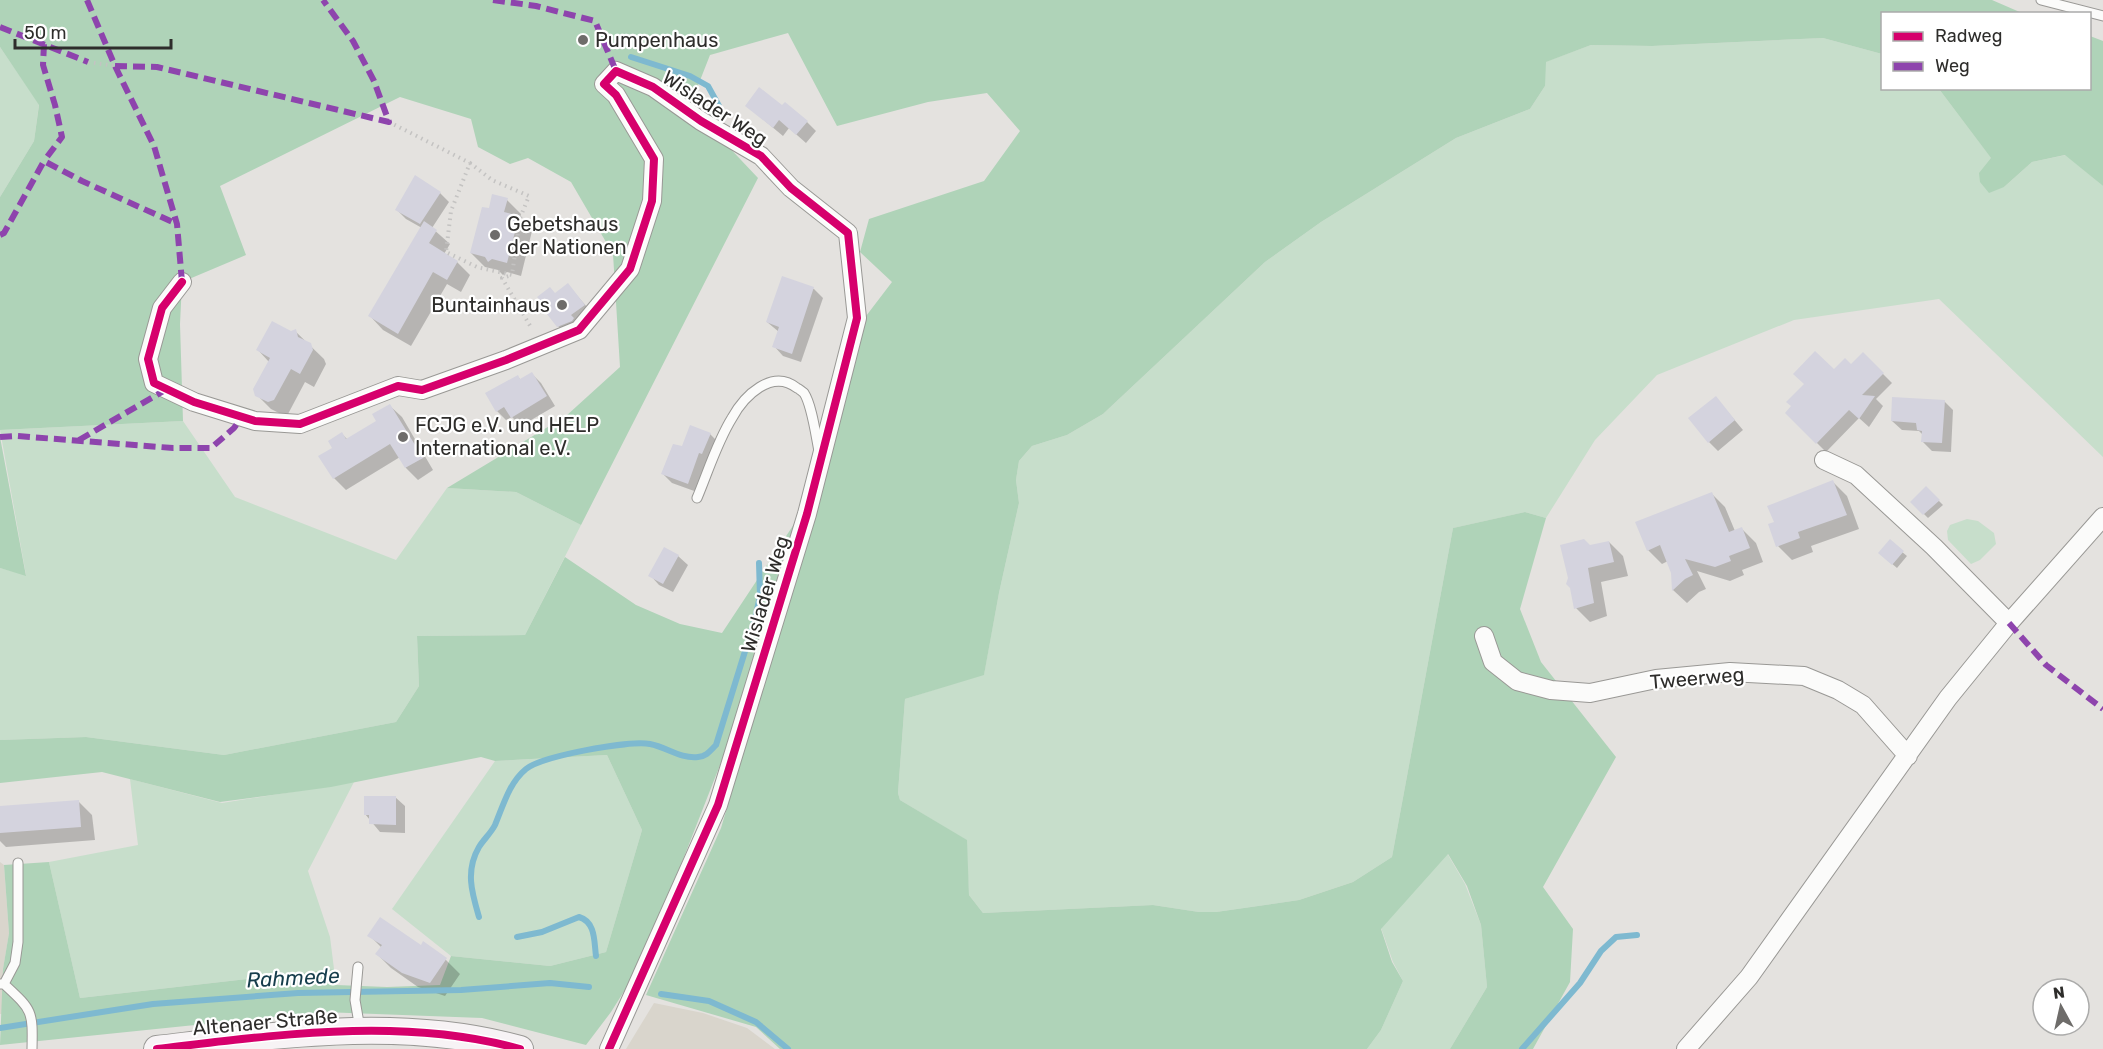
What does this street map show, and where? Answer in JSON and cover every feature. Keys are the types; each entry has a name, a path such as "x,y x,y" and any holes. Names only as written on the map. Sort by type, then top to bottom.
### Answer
{"main road":[{"name":"Altenaer Straße","path":"157,1049 278,1035 360,1031 421,1033 479,1040 520,1049"}],"street":[{"name":"Wislader Weg","path":"182,282 162,308 148,359 153,383 194,402 255,421 300,424 398,386 422,390 579,330 630,269 652,201 654,159 616,95 604,84 616,71 653,87 701,121 761,156 791,188 848,233 857,318 807,514 718,805 609,1049"},
{"path":"1824,460 1856,475 1934,547 2009,623"},
{"path":"1686,1049 1749,976 1948,698 2009,623 2103,517"},
{"name":"Tweerweg","path":"1484,636 1493,662 1517,681 1551,690 1590,693 1656,679 1731,672 1804,676 1839,690 1863,705 1908,756"}],"lane":[{"path":"2042,0 2088,12"},
{"path":"697,498 732,417 748,395 762,385 777,380 790,382 804,393 812,418 820,460"},
{"path":"18,863 18,942 15,963 2,984 30,1010 33,1025 32,1049"},
{"path":"358,967 355,1000 360,1031"}],"path":[{"path":"88,62 115,66"},
{"path":"389,122 470,163 492,180 529,196 520,218 512,274"},
{"path":"470,163 451,212 446,252 477,267 512,274"},
{"path":"512,274 502,278 541,345"}],"shaded area":[{"path":"0,862 4,865 9,933 3,969 3,1014 0,1014"},
{"path":"654,1003 703,1013 747,1028 775,1049 626,1049"}],"green space":[{"path":"0,0 1992,0 2020,12 1881,12 1881,54 1823,38 1652,46 1591,45 1546,62 1545,86 1530,109 1456,138 1321,222 1265,262 1103,414 1067,435 1032,446 1019,461 1016,480 1019,503 984,675 905,699 898,793 900,800 967,840 969,895 983,913 1153,905 1199,912 1216,912 1299,900 1353,882 1392,857 1453,528 1525,512 1546,518 1520,609 1541,662 1616,757 1543,887 1573,929 1570,982 1533,1049 1450,1049 1487,987 1481,925 1467,886 1448,854 1381,929 1392,962 1403,981 1381,1030 1367,1049 780,1049 756,1027 646,995 721,828 814,516 863,320 892,282 860,252 869,219 984,181 1020,131 987,93 928,102 837,126 788,33 710,55 690,106 758,178 581,525 516,492 447,488 566,416 620,367 613,254 571,182 528,158 510,164 478,147 471,119 400,97 220,186 246,255 182,282 180,324 183,421 0,430 0,197 34,141 39,105 0,47"},
{"path":"2091,36 2103,41 2103,186 2065,155 2032,162 2004,187 1989,193 1980,182 1979,173 1991,158 1940,90 2091,90"},
{"path":"1823,38 1881,54 1881,90 1940,90 1992,159 2004,187 2032,162 2066,155 2103,186 2103,457 1939,299 1794,320 1657,375 1595,440 1546,518 1525,512 1453,528 1392,857 1353,882 1299,900 1216,912 1199,912 1153,905 983,913 969,895 966,840 900,800 898,793 905,699 984,674 1019,503 1016,480 1019,461 1032,446 1067,435 1103,414 1265,262 1321,222 1456,138 1530,109 1545,86 1545,62 1591,45 1652,46"},
{"path":"0,47 39,104 34,141 0,197"},
{"path":"183,421 235,497 396,560 447,488 516,492 581,525 525,635 417,636 419,686 396,722 224,755 86,737 0,740 0,568 26,575 0,430"},
{"path":"0,437 26,576 0,568"},
{"path":"802,512 731,737 682,862 628,985 586,1045 482,1018 323,1012 0,1045 3,969 9,933 4,865 49,862 80,998 334,969 336,985 387,987 440,985 451,956 550,966 606,952 642,830 607,755 495,761 481,757 331,787 220,802 102,772 0,783 0,740 86,737 224,755 396,722 419,686 417,636 525,635 565,557 636,605 680,624 722,633"},
{"path":"1967,519 1978,521 1994,533 1996,544 1980,560 1971,564 1948,540 1947,531 1950,525"},
{"path":"607,755 642,830 606,952 550,966 451,956 392,909 495,761"},
{"path":"130,779 222,803 354,782 308,871 330,937 334,969 80,998 49,862 138,845"},
{"path":"1447,853 1465,884 1481,925 1487,987 1450,1049 1367,1049 1381,1030 1403,981 1393,962 1381,928"}],"building":[{"path":"759,87 782,105 785,102 808,121 796,135 779,120 773,128 745,106"},
{"path":"415,175 441,192 420,224 395,210"},
{"name":"Gebetshaus der Nationen","path":"492,194 508,198 504,212 519,216 507,263 492,259 488,262 485,257 470,253 482,207 489,208"},
{"path":"424,221 437,230 429,243 458,261 447,280 433,272 398,334 368,316"},
{"path":"782,276 814,287 792,354 772,347 779,327 766,322"},
{"name":"Buntainhaus","path":"568,283 585,305 571,315 574,318 572,321 557,327 540,305 542,303 537,297 550,287 555,293"},
{"path":"272,321 291,331 296,329 298,337 311,343 313,350 300,374 291,369 274,400 268,402 255,396 253,389 270,358 256,350"},
{"path":"1815,351 1834,369 1845,358 1851,364 1863,352 1884,373 1862,395 1875,396 1859,419 1849,410 1816,444 1785,413 1791,406 1786,402 1804,384 1793,374"},
{"path":"532,372 547,396 511,418 504,407 496,412 485,393 518,375 520,379"},
{"path":"1716,396 1735,420 1708,443 1688,418"},
{"path":"1892,397 1945,400 1942,443 1921,442 1922,431 1917,430 1916,423 1891,421"},
{"path":"390,404 423,458 405,468 390,444 333,479 318,456 332,448 328,441 342,432 346,439 376,421 372,414"},
{"path":"690,425 711,433 702,454 699,453 688,484 661,474 673,444 682,446"},
{"path":"1833,480 1847,515 1798,532 1800,538 1776,547 1768,524 1774,522 1767,506"},
{"path":"1926,486 1940,500 1923,515 1910,502"},
{"path":"1712,492 1729,532 1742,527 1750,548 1729,556 1731,561 1715,567 1685,559 1693,575 1672,591 1671,573 1660,545 1647,551 1635,522"},
{"path":"1584,539 1590,545 1609,541 1614,562 1588,568 1594,603 1574,609 1570,588 1566,584 1568,578 1560,545"},
{"path":"1890,539 1904,551 1892,565 1878,553"},
{"path":"664,547 679,555 663,584 648,576"},
{"path":"364,796 396,796 396,825 369,824 369,815 364,815"},
{"path":"79,800 81,827 0,833 0,806"},
{"path":"380,917 421,945 423,941 447,958 430,983 402,973 375,954 382,945 367,936"}],"waterway":[{"path":"631,57 690,76 708,86 719,106"},
{"path":"479,917 471,882 472,865 479,847 492,831 511,788 526,769 567,754 624,744 650,744 691,757 704,756 716,745 755,619 760,596 759,563"},
{"path":"517,937 542,932 579,917 589,923 596,956"},
{"path":"1522,1049 1580,983 1601,951 1616,937 1637,935"},
{"name":"Rahmede","path":"0,1028 153,1004 298,993 461,990 550,983 589,987"},
{"name":"Rahmede","path":"661,994 709,1001 756,1022 788,1049"}],"marked path":[{"path":"87,0 115,66 154,146 177,224 182,282"},
{"path":"115,66 157,67 389,122 374,81 353,41 323,0"},
{"path":"493,0 536,6 595,21 616,71"},
{"path":"0,27 88,62"},
{"path":"44,44 43,65 62,137 44,161"},
{"path":"0,235 4,233 44,161 82,181 177,224"},
{"path":"79,440 167,389"},
{"path":"0,437 17,436 173,448 211,448 234,428 242,417"},
{"path":"2009,623 2046,665 2103,709"}],"cycle path":[{"path":"182,282 162,308 148,359 154,383 194,402 255,421 300,424 398,386 422,390 506,360 579,330 630,269 652,201 654,159 616,95 604,84 616,71 653,87 701,121 761,156 791,188 848,233 857,318 807,514 718,805 609,1049"},
{"path":"157,1049 247,1038 339,1031 430,1033 475,1039 520,1049"}],"place":[{"name":"Pumpenhaus","path":"583,40"},
{"name":"Gebetshaus der Nationen","path":"495,235"},
{"name":"Buntainhaus","path":"562,305"},
{"name":"FCJG e.V. und HELP International e.V.","path":"403,437"}]}
